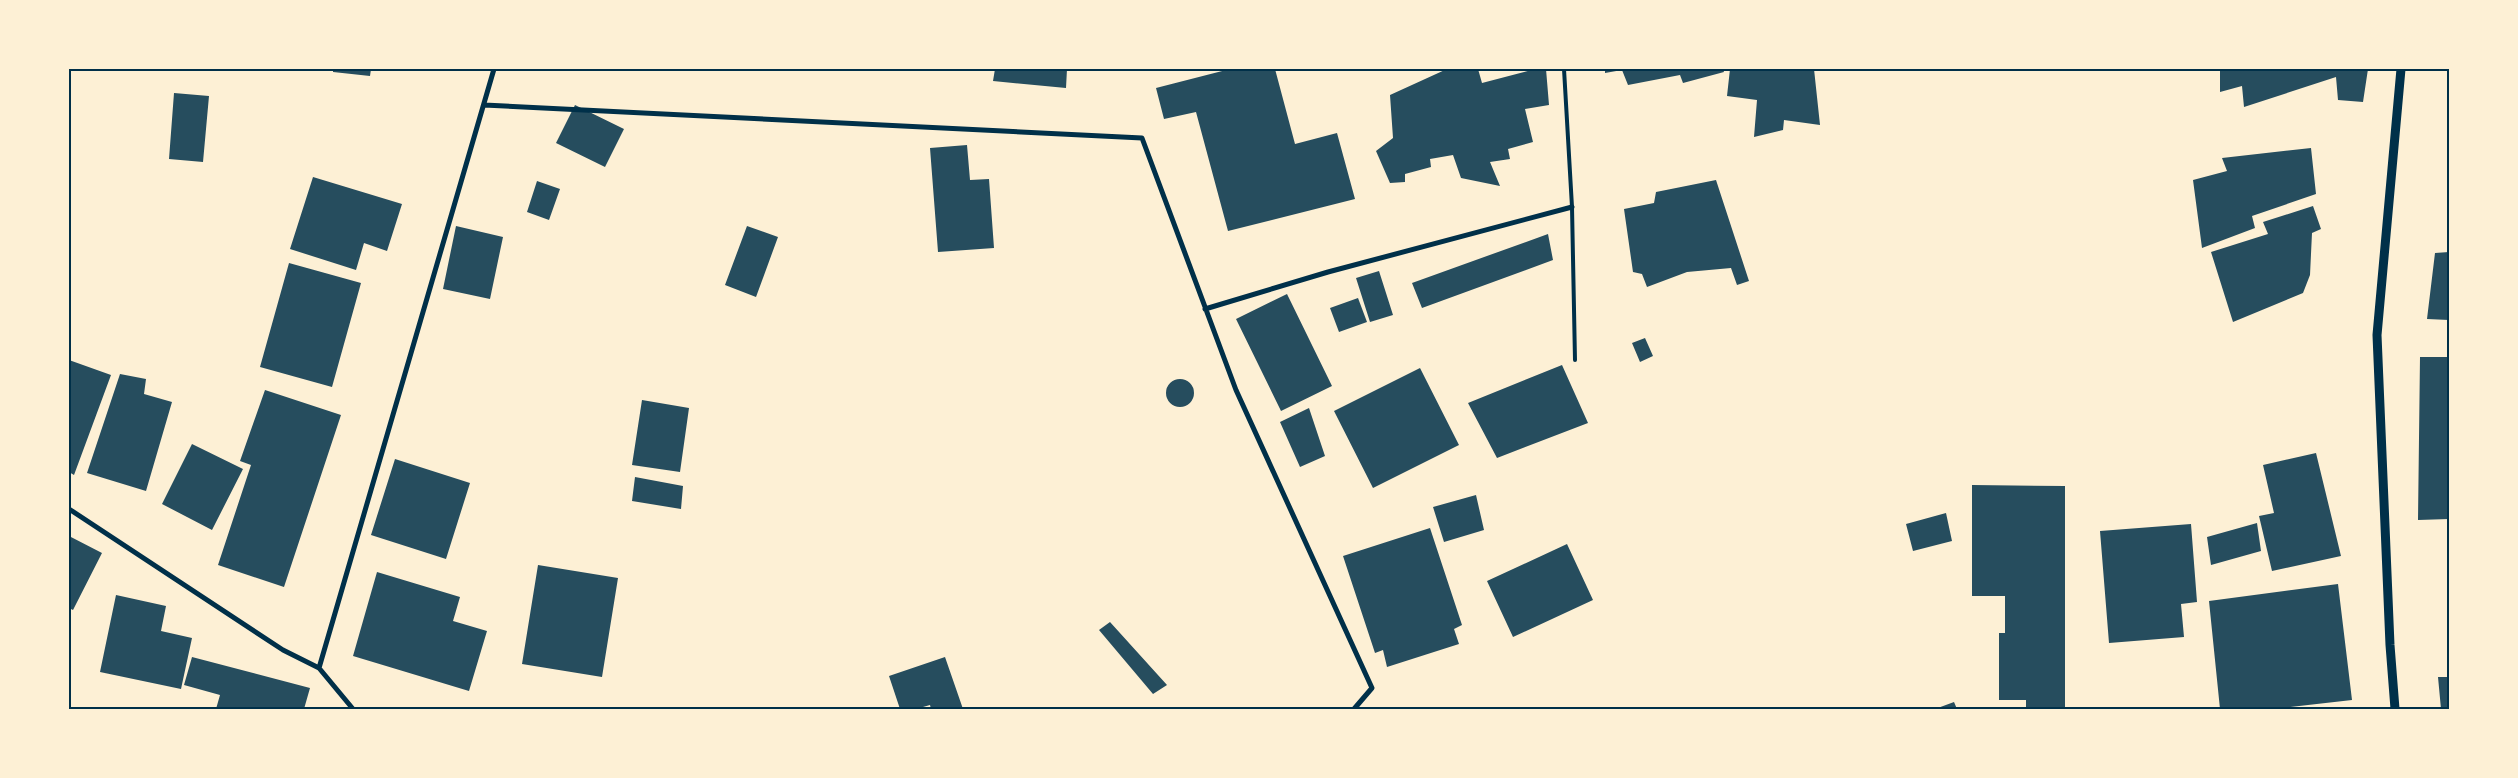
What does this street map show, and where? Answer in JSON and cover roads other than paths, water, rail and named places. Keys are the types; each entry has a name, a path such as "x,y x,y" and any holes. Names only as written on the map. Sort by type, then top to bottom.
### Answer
{"street":[{"path":"319,668 494,69"},
{"path":"2395,709 2390,645 2377,335 2401,69"},
{"path":"484,105 1142,138 1236,390 1372,688 1354,709"},
{"path":"1205,308 1328,272 1572,206"},
{"path":"69,509 283,650 319,668 353,709"}],"lane":[{"path":"1564,69 1572,206 1575,360"}]}
